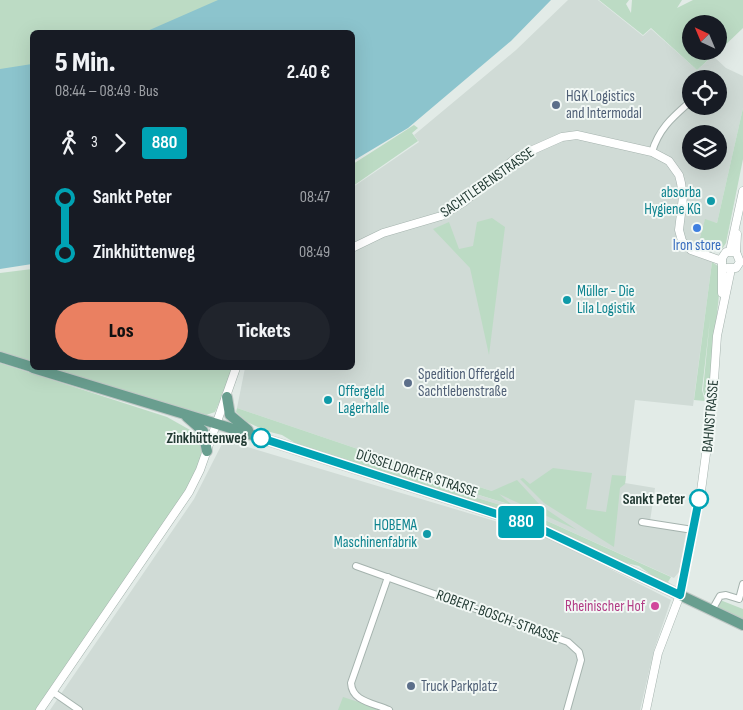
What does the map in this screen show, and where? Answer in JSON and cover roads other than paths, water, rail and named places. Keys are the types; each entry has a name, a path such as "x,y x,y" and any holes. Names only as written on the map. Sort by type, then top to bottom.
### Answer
{"main road":[{"name":"DÜSSELDORFER STRASSE","path":"0,357 30,366"},
{"name":"DÜSSELDORFER STRASSE","path":"43,370 180,412 537,527 743,625"},
{"path":"227,397 228,410 233,418 259,438"},
{"path":"180,412 203,431 207,451"}],"street":[{"path":"652,152 657,136 664,126 682,109"},
{"name":"SACHTLEBENSTRASSE","path":"355,247 383,234 442,216 464,202 517,157 562,137 580,135 652,152 669,162 679,175 683,197 680,234 688,248 699,253 733,260"},
{"name":"BAHNSTRASSE","path":"646,710 658,653 680,595 693,530 707,449 714,363 723,301 733,260 736,228 743,191"},
{"path":"40,710 190,492 207,451 235,370"},
{"path":"642,522 693,530"},
{"name":"ROBERT-BOSCH-STRASSE","path":"356,566 568,642 574,646 579,652 580,668 566,710"},
{"path":"388,577 351,683 353,693 362,700 389,710"},
{"path":"712,610 720,596 726,595 739,599 743,584"},
{"path":"53,692 79,710"}],"water":[{"path":"218,0 551,0 511,41 408,128 355,160 355,30 150,30"},
{"path":"30,64 30,264 0,269 0,69"}],"place":[{"name":"HGK Logistics and Intermodal","path":"556,105"},
{"name":"absorba Hygiene KG","path":"711,201"},
{"name":"Iron store","path":"697,228"},
{"name":"Müller - Die Lila Logistik","path":"567,300"},
{"name":"Spedition Offergeld Sachtlebenstraße","path":"408,383"},
{"name":"Offergeld Lagerhalle","path":"328,400"},
{"name":"Zinkhüttenweg","path":"261,438"},
{"name":"Sankt Peter","path":"699,499"},
{"name":"HOBEMA Maschinenfabrik","path":"427,534"},
{"name":"Rheinischer Hof","path":"655,606"},
{"name":"Truck Parkplatz","path":"411,686"}]}
